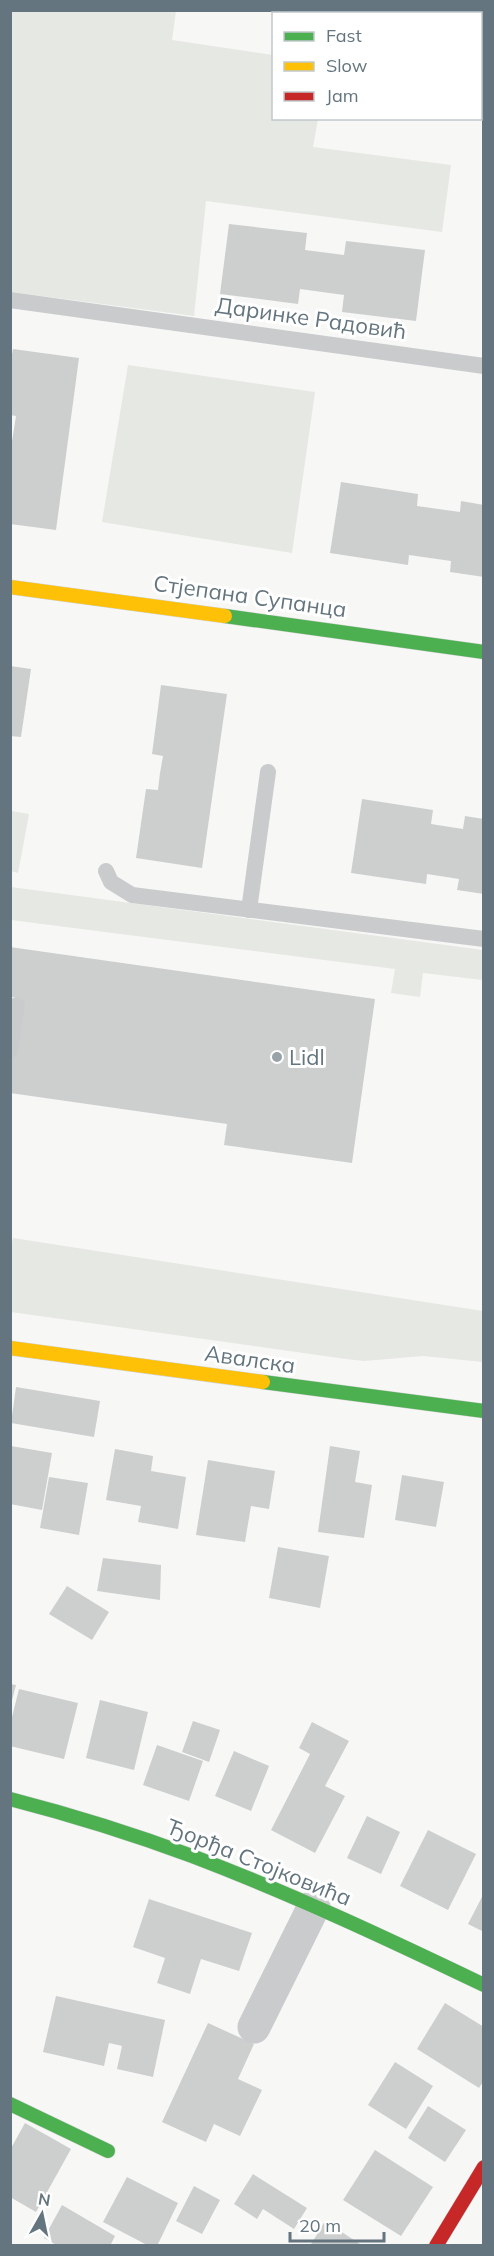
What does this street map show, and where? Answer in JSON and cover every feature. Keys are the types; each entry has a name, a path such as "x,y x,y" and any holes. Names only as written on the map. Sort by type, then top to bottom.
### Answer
{"street":[{"name":"Стјепана Супанца","path":"10,587 483,652"},
{"name":"Авалска","path":"10,1348 483,1411"},
{"name":"Ђорђа Стојковића","path":"10,1799 137,1836 215,1864 314,1906 483,1985"},
{"path":"254,2027 314,1906"},
{"path":"10,2103 108,2151"},
{"path":"436,2246 483,2167"}],"lane":[{"name":"Даринке Радовић","path":"10,300 133,315 483,366"},
{"path":"249,910 268,772"},
{"path":"106,871 111,882 132,895 483,939"},
{"path":"10,1050 17,1005"}],"shaded area":[{"path":"11,11 176,11 172,40 272,55 272,120 318,120 313,147 451,165 442,232 206,201 194,316 11,292"},
{"path":"128,365 315,392 292,553 102,522"},
{"path":"11,811 29,814 18,873 11,871"},
{"path":"11,887 483,950 483,980 423,973 420,997 391,993 395,969 11,920"},
{"path":"13,1238 483,1311 483,1362 423,1356 364,1361 11,1312 10,1257"}],"building":[{"path":"229,224 307,233 305,250 344,255 346,241 425,250 416,321 342,312 344,295 300,289 298,304 220,294"},
{"path":"13,349 79,358 56,530 10,524 10,454 16,416 10,415 10,366"},
{"path":"341,482 418,494 417,506 460,512 461,501 484,505 484,577 450,572 451,561 409,555 408,565 330,553"},
{"path":"10,666 31,669 21,737 10,736"},
{"path":"161,685 227,694 202,868 136,858 146,789 158,790 163,756 152,754"},
{"path":"362,799 433,810 431,824 463,829 465,816 484,819 484,894 457,890 459,879 427,874 426,884 351,873"},
{"path":"10,947 375,999 352,1163 224,1145 227,1124 10,1093 10,1063 20,998 10,997"},
{"path":"16,1387 100,1401 94,1437 11,1423"},
{"path":"11,1446 52,1453 42,1510 10,1504"},
{"path":"330,1446 360,1451 355,1482 372,1485 364,1538 318,1532"},
{"path":"115,1449 153,1456 151,1471 186,1477 178,1529 138,1522 141,1506 106,1500"},
{"path":"208,1460 275,1471 269,1509 251,1506 245,1542 196,1535"},
{"path":"402,1475 444,1482 436,1527 395,1520"},
{"path":"49,1477 88,1483 79,1535 40,1528"},
{"path":"278,1547 329,1556 320,1608 269,1598"},
{"path":"103,1558 161,1565 160,1600 97,1591"},
{"path":"67,1586 109,1612 92,1640 49,1614"},
{"path":"10,1684 16,1685 11,1704 10,1703"},
{"path":"19,1689 78,1703 64,1759 10,1746 10,1725"},
{"path":"100,1700 148,1712 134,1770 86,1758"},
{"path":"193,1721 220,1730 209,1762 182,1752"},
{"path":"312,1722 349,1741 325,1786 345,1796 315,1853 271,1830 310,1754 299,1748"},
{"path":"157,1745 203,1761 189,1801 143,1785"},
{"path":"234,1751 269,1766 251,1811 215,1796"},
{"path":"367,1816 400,1832 381,1874 347,1858"},
{"path":"428,1830 476,1854 448,1910 400,1886"},
{"path":"484,1893 484,1932 468,1924"},
{"path":"149,1899 252,1933 239,1971 201,1959 190,1994 157,1983 165,1958 133,1947"},
{"path":"56,1996 165,2020 153,2077 117,2069 122,2046 109,2043 104,2066 43,2052"},
{"path":"445,2003 484,2027 484,2080 479,2088 417,2049"},
{"path":"208,2023 254,2044 238,2079 262,2090 240,2136 214,2124 206,2142 162,2122"},
{"path":"395,2062 433,2086 406,2129 368,2105"},
{"path":"428,2106 466,2130 445,2162 408,2138"},
{"path":"25,2123 71,2149 36,2212 10,2197 10,2150"},
{"path":"375,2150 433,2187 401,2236 343,2200"},
{"path":"253,2174 307,2208 294,2229 263,2209 257,2219 234,2204"},
{"path":"127,2177 178,2203 157,2246 149,2246 103,2222"},
{"path":"194,2186 220,2200 202,2234 176,2221"},
{"path":"62,2205 115,2236 110,2246 58,2246 44,2238"},
{"path":"325,2221 363,2246 310,2246"}],"traffic: fast":[{"path":"225,616 484,652"},
{"path":"263,1382 484,1411"},
{"path":"10,1799 125,1833 229,1871 340,1918 484,1985"},
{"path":"10,2104 108,2151"}],"traffic: slow":[{"path":"10,587 225,616"},
{"path":"10,1348 263,1382"}],"traffic: jam":[{"path":"436,2246 484,2167"}],"place":[{"name":"Lidl","path":"277,1057"}]}
